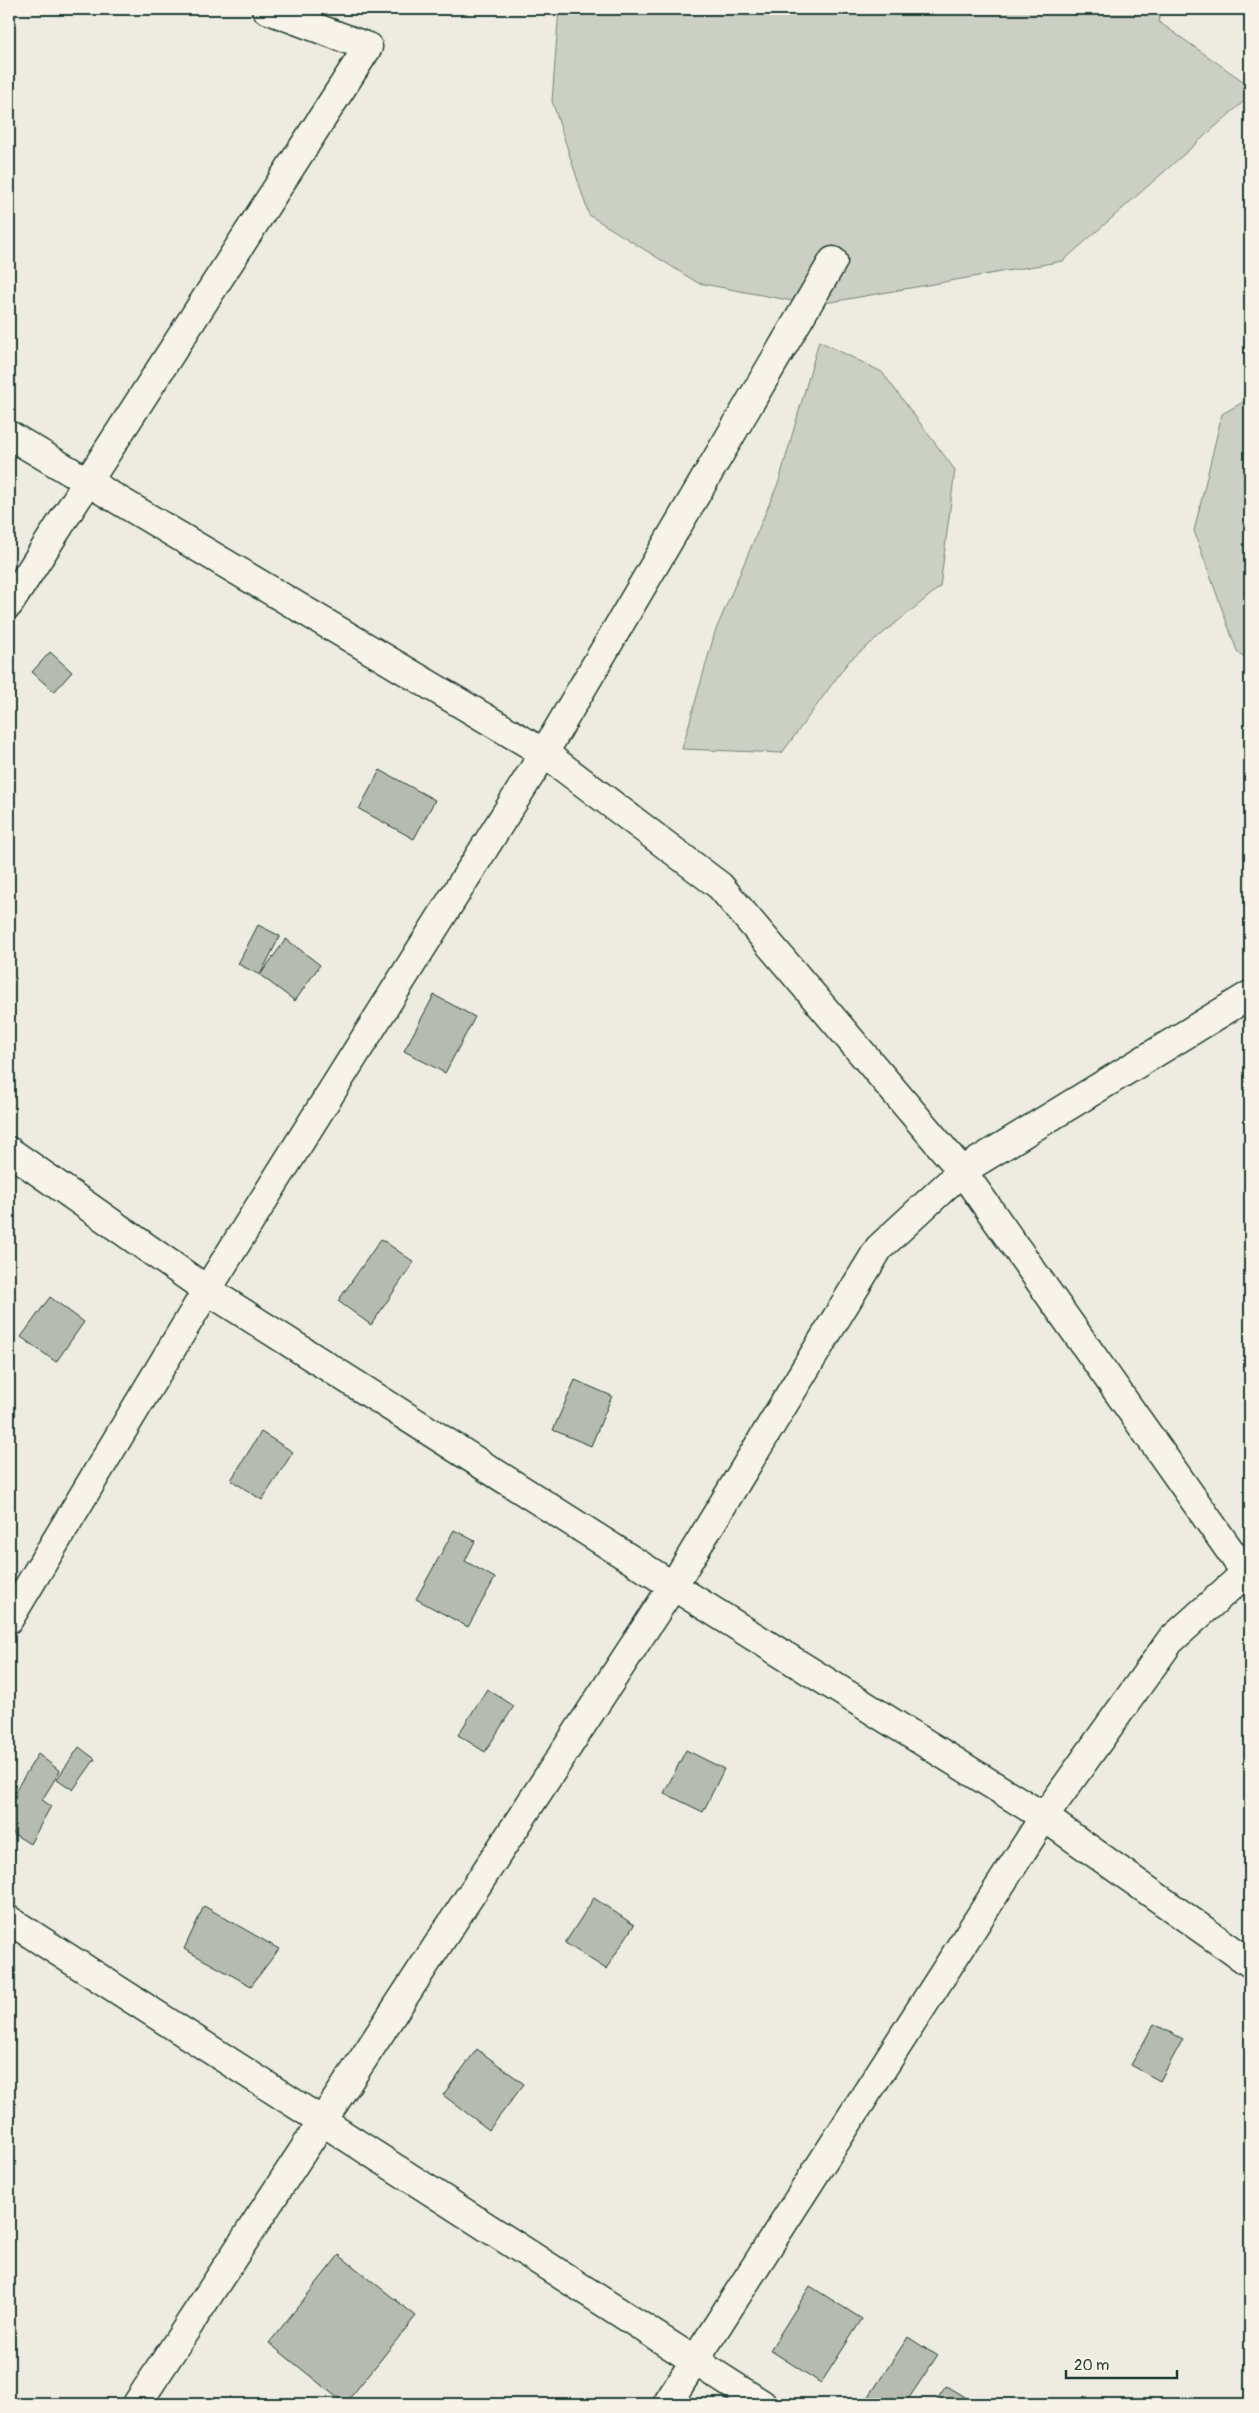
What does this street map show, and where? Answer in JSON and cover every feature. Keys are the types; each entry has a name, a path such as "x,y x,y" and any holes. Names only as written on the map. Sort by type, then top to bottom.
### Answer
{"street":[{"path":"9,604 368,47 266,9"},
{"path":"9,1619 207,1290 544,753 833,261"},
{"path":"9,435 544,753 720,886 962,1171 1248,1571 1170,1641 1044,1817 667,2404"},
{"path":"136,2404 673,1586 879,1248 962,1171 1250,995"},
{"path":"9,1151 207,1290 673,1586 1044,1817 1250,1963"},
{"path":"9,1920 762,2404"}],"shaded area":[{"path":"559,9 1161,9 1159,22 1250,86 1250,96 1063,261 814,305 698,283 589,215 552,101"},
{"path":"819,341 882,372 955,470 940,587 849,661 782,753 682,749 715,632 779,481"},
{"path":"1250,398 1250,662 1237,651 1194,531 1222,414"}],"building":[{"path":"50,652 72,672 54,692 32,672"},
{"path":"380,770 435,800 414,839 359,809"},
{"path":"258,925 280,936 260,975 238,964"},
{"path":"286,939 320,965 295,1001 260,975"},
{"path":"434,995 475,1017 445,1073 404,1051"},
{"path":"381,1239 414,1262 371,1325 338,1301"},
{"path":"50,1297 84,1322 56,1362 21,1337"},
{"path":"575,1380 612,1396 591,1446 553,1430"},
{"path":"261,1432 293,1452 262,1500 231,1480"},
{"path":"454,1530 475,1541 465,1561 495,1578 468,1627 416,1599"},
{"path":"487,1689 514,1706 485,1752 458,1735"},
{"path":"79,1747 95,1759 73,1790 57,1779"},
{"path":"686,1750 724,1769 703,1812 664,1793"},
{"path":"38,1754 60,1771 42,1800 51,1806 30,1844 9,1831 9,1801"},
{"path":"594,1898 634,1925 606,1969 565,1943"},
{"path":"204,1906 279,1949 251,1986 184,1949"},
{"path":"1154,2024 1183,2039 1160,2081 1131,2065"},
{"path":"477,2049 524,2084 489,2130 443,2095"},
{"path":"339,2255 416,2316 345,2404 269,2343"},
{"path":"810,2286 862,2319 821,2383 770,2350"},
{"path":"908,2337 937,2356 905,2404 864,2404"},
{"path":"946,2386 976,2404 934,2404"}]}
